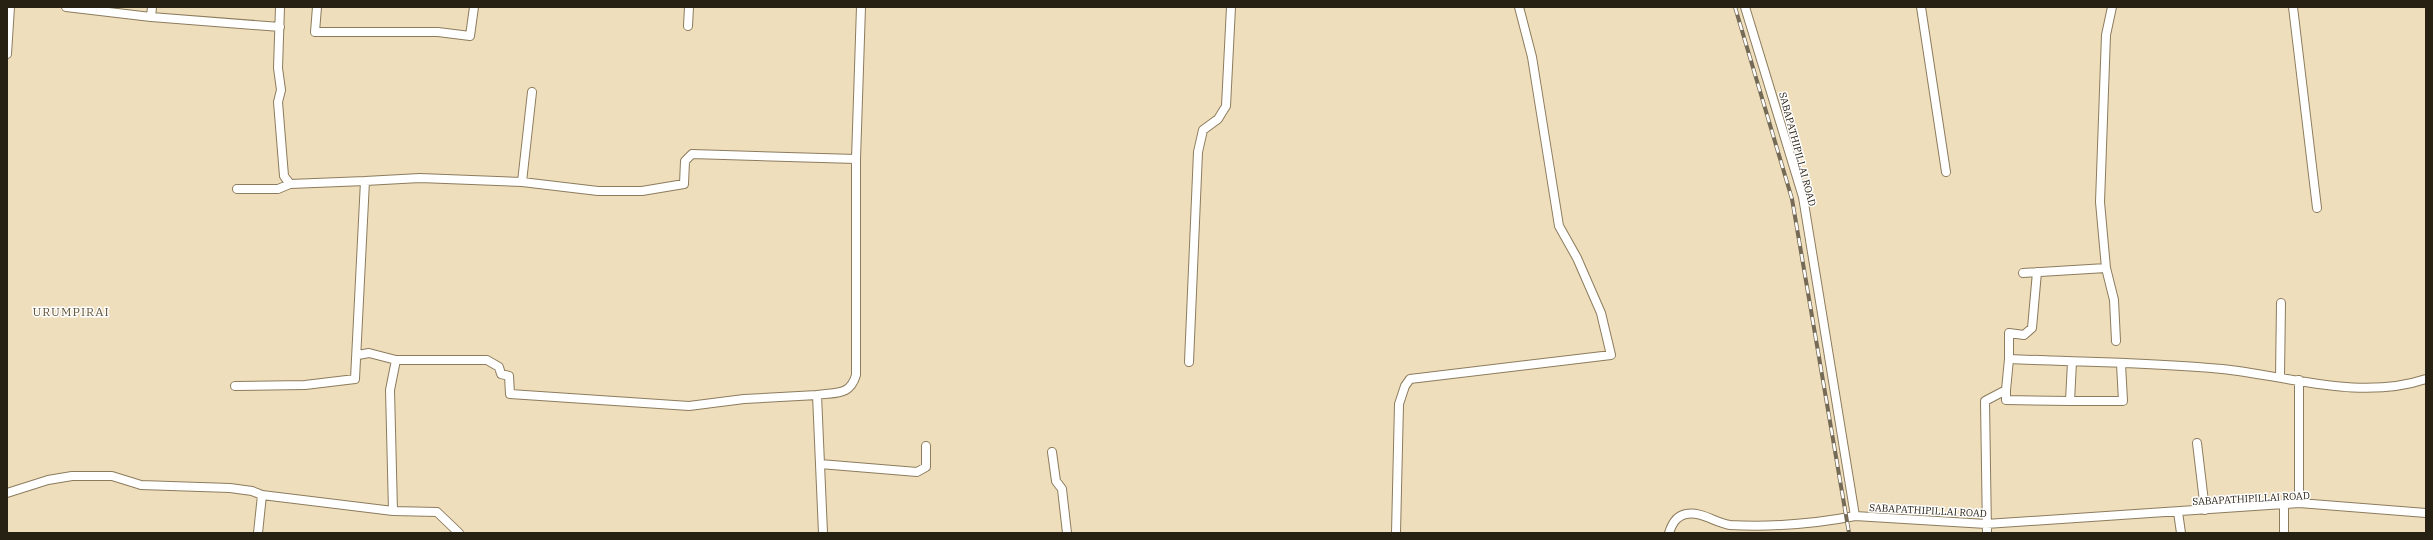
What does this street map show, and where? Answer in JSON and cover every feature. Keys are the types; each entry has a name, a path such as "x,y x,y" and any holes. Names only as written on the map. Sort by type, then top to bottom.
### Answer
{"street":[{"path":"7,54 10,7"},
{"path":"66,7 151,17 280,27"},
{"path":"151,17 152,7"},
{"path":"280,7 278,68 281,90 278,102 284,176 290,184"},
{"path":"317,7 315,32 438,32 470,36 474,7"},
{"path":"688,26 689,7"},
{"path":"358,355 369,353 396,360 487,360 499,367 501,374 509,376 510,394 689,406 744,399 817,395 847,391 853,386 856,375 856,159 861,7"},
{"path":"1188,362 1198,152 1202,130 1218,118 1226,106 1230,7"},
{"path":"1396,533 1399,404 1405,386 1410,379 1611,355 1601,313 1577,258 1559,226 1532,57 1519,7"},
{"name":"SABAPATHIPILLAI ROAD","path":"1745,7 1802,197 1854,516 1986,524 2299,503 2426,513"},
{"path":"1921,7 1946,172"},
{"path":"2112,7 2106,35 2100,202 2106,268 2114,300 2116,341"},
{"path":"2293,7 2317,208"},
{"path":"522,182 532,92"},
{"path":"237,189 278,189 290,184 420,178 522,182 598,191 642,191 684,184 685,161 692,154 856,159"},
{"path":"234,386 305,384 355,379 358,355 365,181"},
{"path":"2023,273 2106,268"},
{"path":"2037,272 2032,328 2024,335 2009,333 2006,400 2123,401 2121,364"},
{"path":"2280,377 2281,303"},
{"path":"2009,359 2221,369 2356,388 2406,386 2426,379"},
{"path":"393,511 390,390 396,360"},
{"path":"2070,401 2072,362"},
{"path":"2299,380 2299,503"},
{"path":"1987,533 1985,401 2006,390"},
{"path":"817,395 823,533"},
{"path":"2197,443 2205,510"},
{"path":"820,464 917,472 926,467 926,446"},
{"path":"1052,452 1056,481 1062,489 1067,533"},
{"path":"7,493 48,480 72,476 112,476 141,485 230,488 252,491 262,495 393,511 437,512 459,533"},
{"path":"258,533 262,495"},
{"path":"2284,504 2284,533"},
{"path":"2178,512 2181,533"},
{"path":"1668,533 1673,522 1686,514 1696,514 1723,524 1762,527 1854,516"}],"railway":[{"path":"1735,7 1792,199 1849,533"}],"district":[{"name":"URUMPIRAI","path":"71,312"}]}
